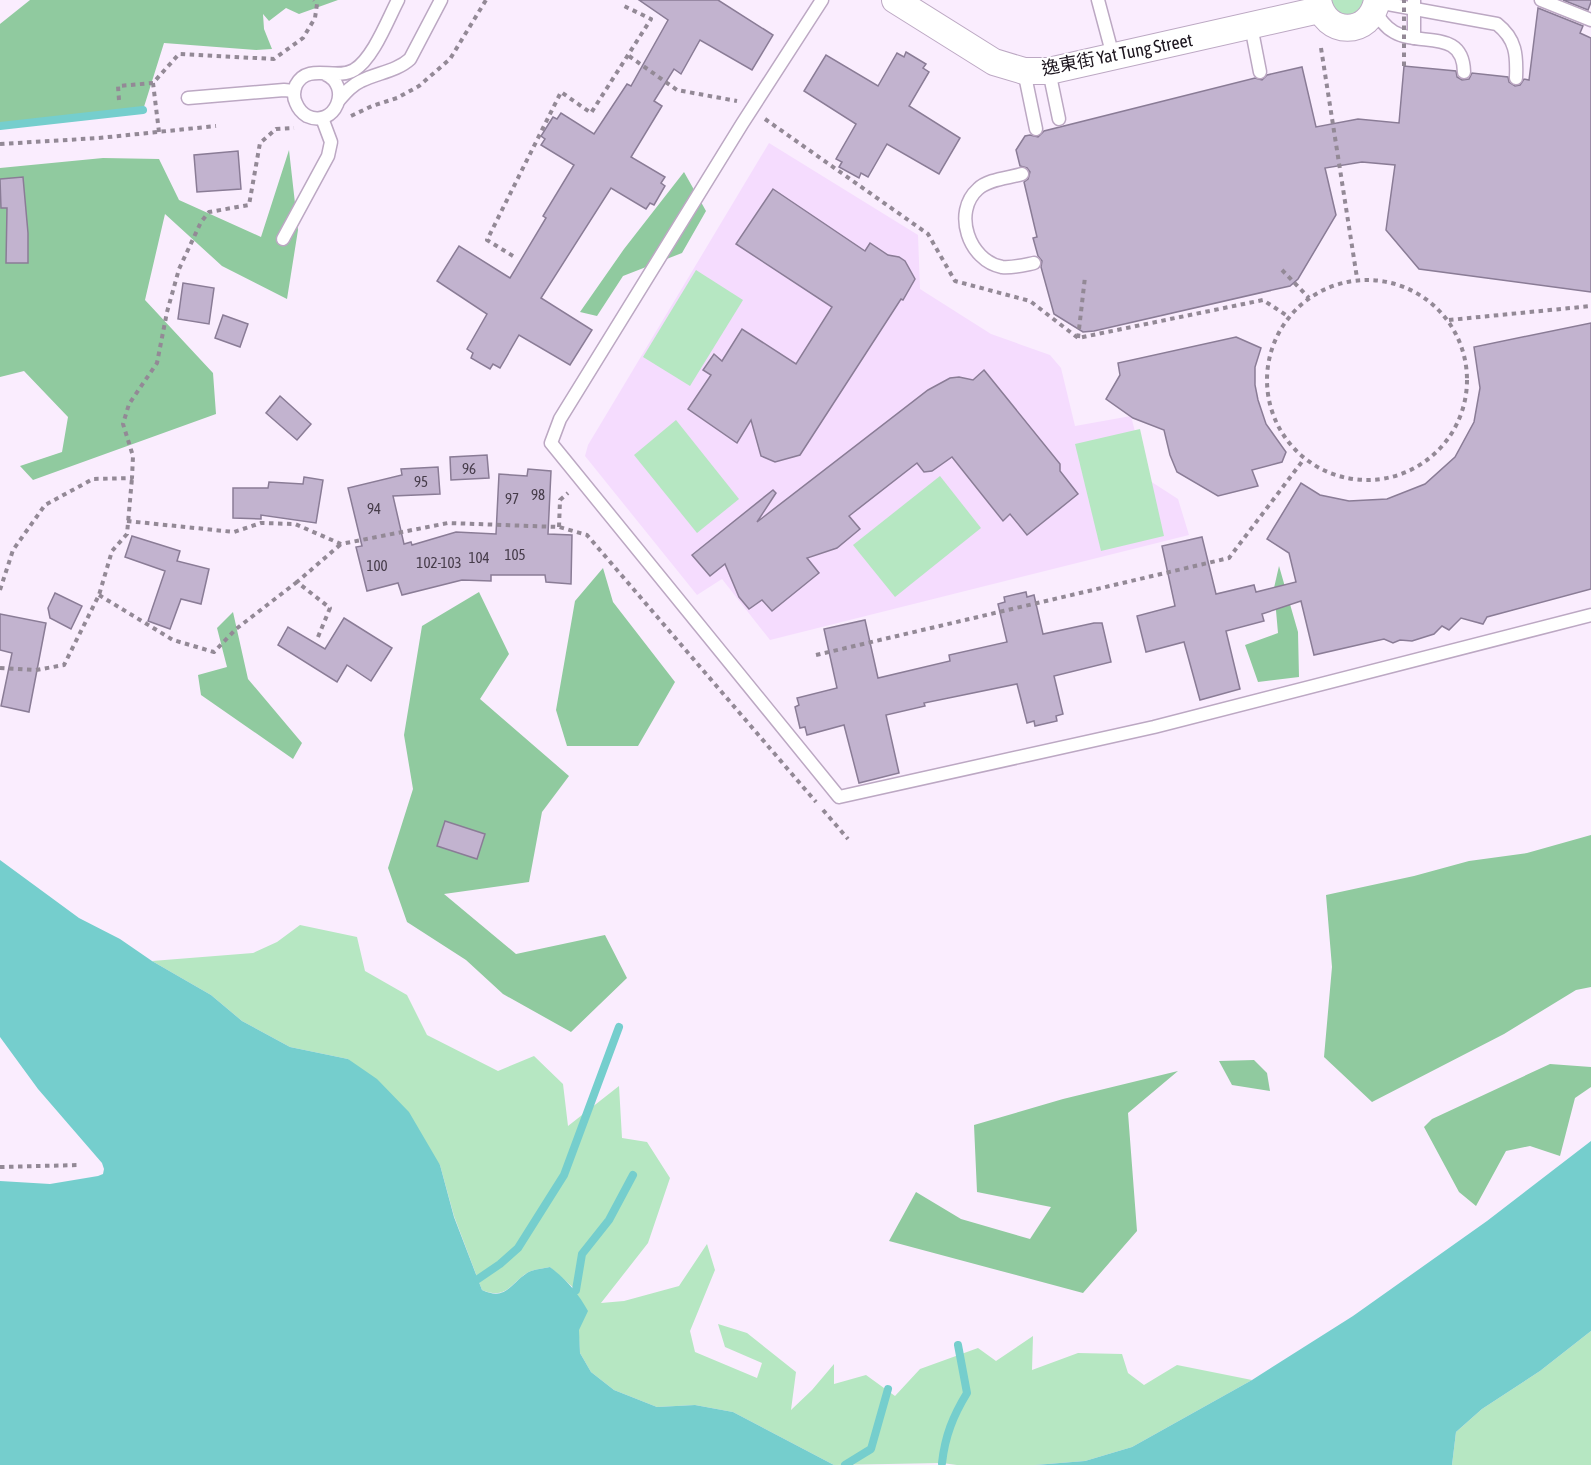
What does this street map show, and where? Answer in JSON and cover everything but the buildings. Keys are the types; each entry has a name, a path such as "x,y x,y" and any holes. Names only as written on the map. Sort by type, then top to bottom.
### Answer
{"street":[{"name":"逸東街 Yat Tung Street","path":"895,0 994,62 1036,71 1251,26 1318,5 1325,18 1333,24 1342,28 1361,25 1376,4"}],"lane":[{"path":"398,0 368,56 355,69 342,74 315,72 301,78 294,91 297,106 301,112 315,118 322,118 335,109 339,100 360,81 403,65 410,59 441,0"},
{"path":"822,0 742,124 560,418 551,443 839,797 1154,727 1591,615"},
{"path":"1098,0 1113,56"},
{"path":"1541,0 1591,20"},
{"path":"1464,72 1461,54 1455,47 1446,43 1392,32 1379,19 1376,4 1413,4 1497,24 1514,43 1517,55 1516,78"},
{"path":"1413,4 1414,38"},
{"path":"1251,26 1260,72"},
{"path":"1036,71 1059,119"},
{"path":"1036,71 1036,129"},
{"path":"326,74 339,87 339,100"},
{"path":"188,98 294,91"},
{"path":"284,239 328,156 331,142 322,118"},
{"path":"1022,174 990,182 978,189 968,203 965,217 967,233 974,248 985,260 1000,267 1017,267 1034,263"}],"path":[{"path":"119,100 118,86 153,83 179,54 274,59 303,38 315,18 314,0"},
{"path":"346,119 412,90 450,60 486,0"},
{"path":"1404,66 1413,4"},
{"path":"513,256 487,240 561,92 591,113 651,19 624,6"},
{"path":"1321,48 1357,278"},
{"path":"629,56 677,90 741,102"},
{"path":"153,83 159,132"},
{"path":"0,144 216,126"},
{"path":"0,668 36,670 64,665 99,595 112,551 126,534 133,456 123,424 129,404 157,363 167,312 179,269 201,222 209,212 249,205 260,143 276,129 296,128"},
{"path":"1282,270 1309,298"},
{"path":"1078,338 1085,277"},
{"path":"1357,278 1392,281 1424,296 1449,320 1464,352 1468,384 1461,415 1446,442 1423,464 1394,477 1362,481 1332,474 1304,459 1283,435 1269,406 1266,371 1275,337 1295,308 1309,298 1323,288 1357,278"},
{"path":"1449,320 1591,306"},
{"path":"816,655 1229,558 1304,459"},
{"path":"0,590 13,550 45,505 93,479 132,478"},
{"path":"558,527 560,500"},
{"path":"127,520 234,532 261,523 295,524 341,544"},
{"path":"99,595 173,640 214,652 236,629 297,582 341,544 448,523 558,527 587,534 848,839"},
{"path":"297,582 330,608 318,637"},
{"path":"0,1167 78,1165"}],"shaded area":[{"path":"30,0 338,0 299,14 286,8 269,21 263,14 264,29 272,49 256,50 164,43 143,110 0,127 0,24"},
{"path":"1324,0 1371,0 1347,22"},
{"path":"769,143 918,235 920,289 991,334 1050,355 1061,368 1075,426 1131,416 1147,479 1178,499 1189,535 770,640 722,579 697,595 585,456 588,445"},
{"path":"289,150 298,230 287,299 222,266 165,214 145,300 213,373 216,414 33,480 20,466 62,452 68,417 24,371 0,377 0,168 103,158 159,159 179,200 261,237"},
{"path":"684,172 706,211 682,253 623,276 597,316 580,312 624,249"},
{"path":"696,270 743,300 690,386 643,357"},
{"path":"676,420 739,499 697,533 634,455"},
{"path":"1140,429 1164,536 1101,551 1075,444"},
{"path":"940,476 981,528 895,597 853,545"},
{"path":"1279,566 1298,632 1299,677 1258,682 1245,645 1278,633 1274,588"},
{"path":"603,568 613,602 675,682 638,746 567,746 556,710 575,601"},
{"path":"479,592 509,654 480,699 569,776 542,812 529,882 444,894 516,954 605,935 627,978 571,1032 503,994 466,960 407,922 388,868 413,789 404,735 422,626"},
{"path":"233,612 248,679 302,743 293,759 201,695 198,675 227,667 217,628"},
{"path":"1591,835 1591,987 1576,990 1504,1034 1372,1102 1324,1057 1332,967 1326,895 1414,876 1469,861 1527,853"},
{"path":"0,860 79,918 120,939 152,961 211,995 242,1021 290,1047 348,1059 377,1079 409,1112 440,1165 454,1217 482,1290 502,1293 529,1272 550,1267 572,1287 588,1311 579,1330 580,1353 591,1372 614,1390 657,1407 695,1405 733,1412 834,1465 0,1465 0,1181 50,1184 98,1176 103,1174 104,1169 102,1163 38,1089 0,1037"},
{"path":"300,925 357,937 365,971 407,995 427,1035 498,1071 534,1056 563,1084 568,1126 619,1086 622,1138 647,1142 670,1178 648,1243 601,1303 624,1301 679,1286 707,1244 715,1270 690,1331 695,1352 757,1378 762,1363 725,1347 718,1324 747,1333 796,1372 791,1410 834,1364 834,1384 866,1375 895,1396 920,1369 978,1348 996,1361 1033,1336 1032,1370 1078,1353 1122,1354 1128,1373 1144,1385 1177,1365 1252,1380 1132,1447 1085,1461 1035,1465 942,1463 834,1465 733,1412 695,1405 657,1407 614,1390 591,1372 580,1353 576,1290 550,1267 529,1272 502,1292 490,1293 482,1290 454,1216 440,1165 348,1059 290,1047 242,1021 211,995 152,961 253,953 277,942"},
{"path":"1254,1060 1267,1073 1270,1091 1232,1085 1219,1061"},
{"path":"1550,1064 1591,1067 1591,1087 1575,1098 1560,1156 1530,1146 1506,1151 1476,1206 1459,1192 1424,1127 1432,1119"},
{"path":"1178,1071 1128,1113 1137,1231 1083,1293 889,1241 916,1192 961,1219 1030,1239 1051,1207 977,1192 974,1125 1063,1099"},
{"path":"1591,1141 1591,1331 1540,1371 1482,1409 1456,1432 1452,1465 1035,1465 1085,1461 1132,1447 1252,1380 1353,1316 1487,1221"},
{"path":"1591,1331 1591,1465 1452,1465 1456,1432 1482,1409 1540,1371"}],"waterway":[{"path":"0,126 143,110"},
{"path":"478,1279 518,1248 564,1175 619,1027"},
{"path":"576,1290 582,1254 609,1220 633,1175"},
{"path":"942,1463 950,1427 967,1393 958,1345"},
{"path":"845,1465 871,1449 888,1389"}]}
